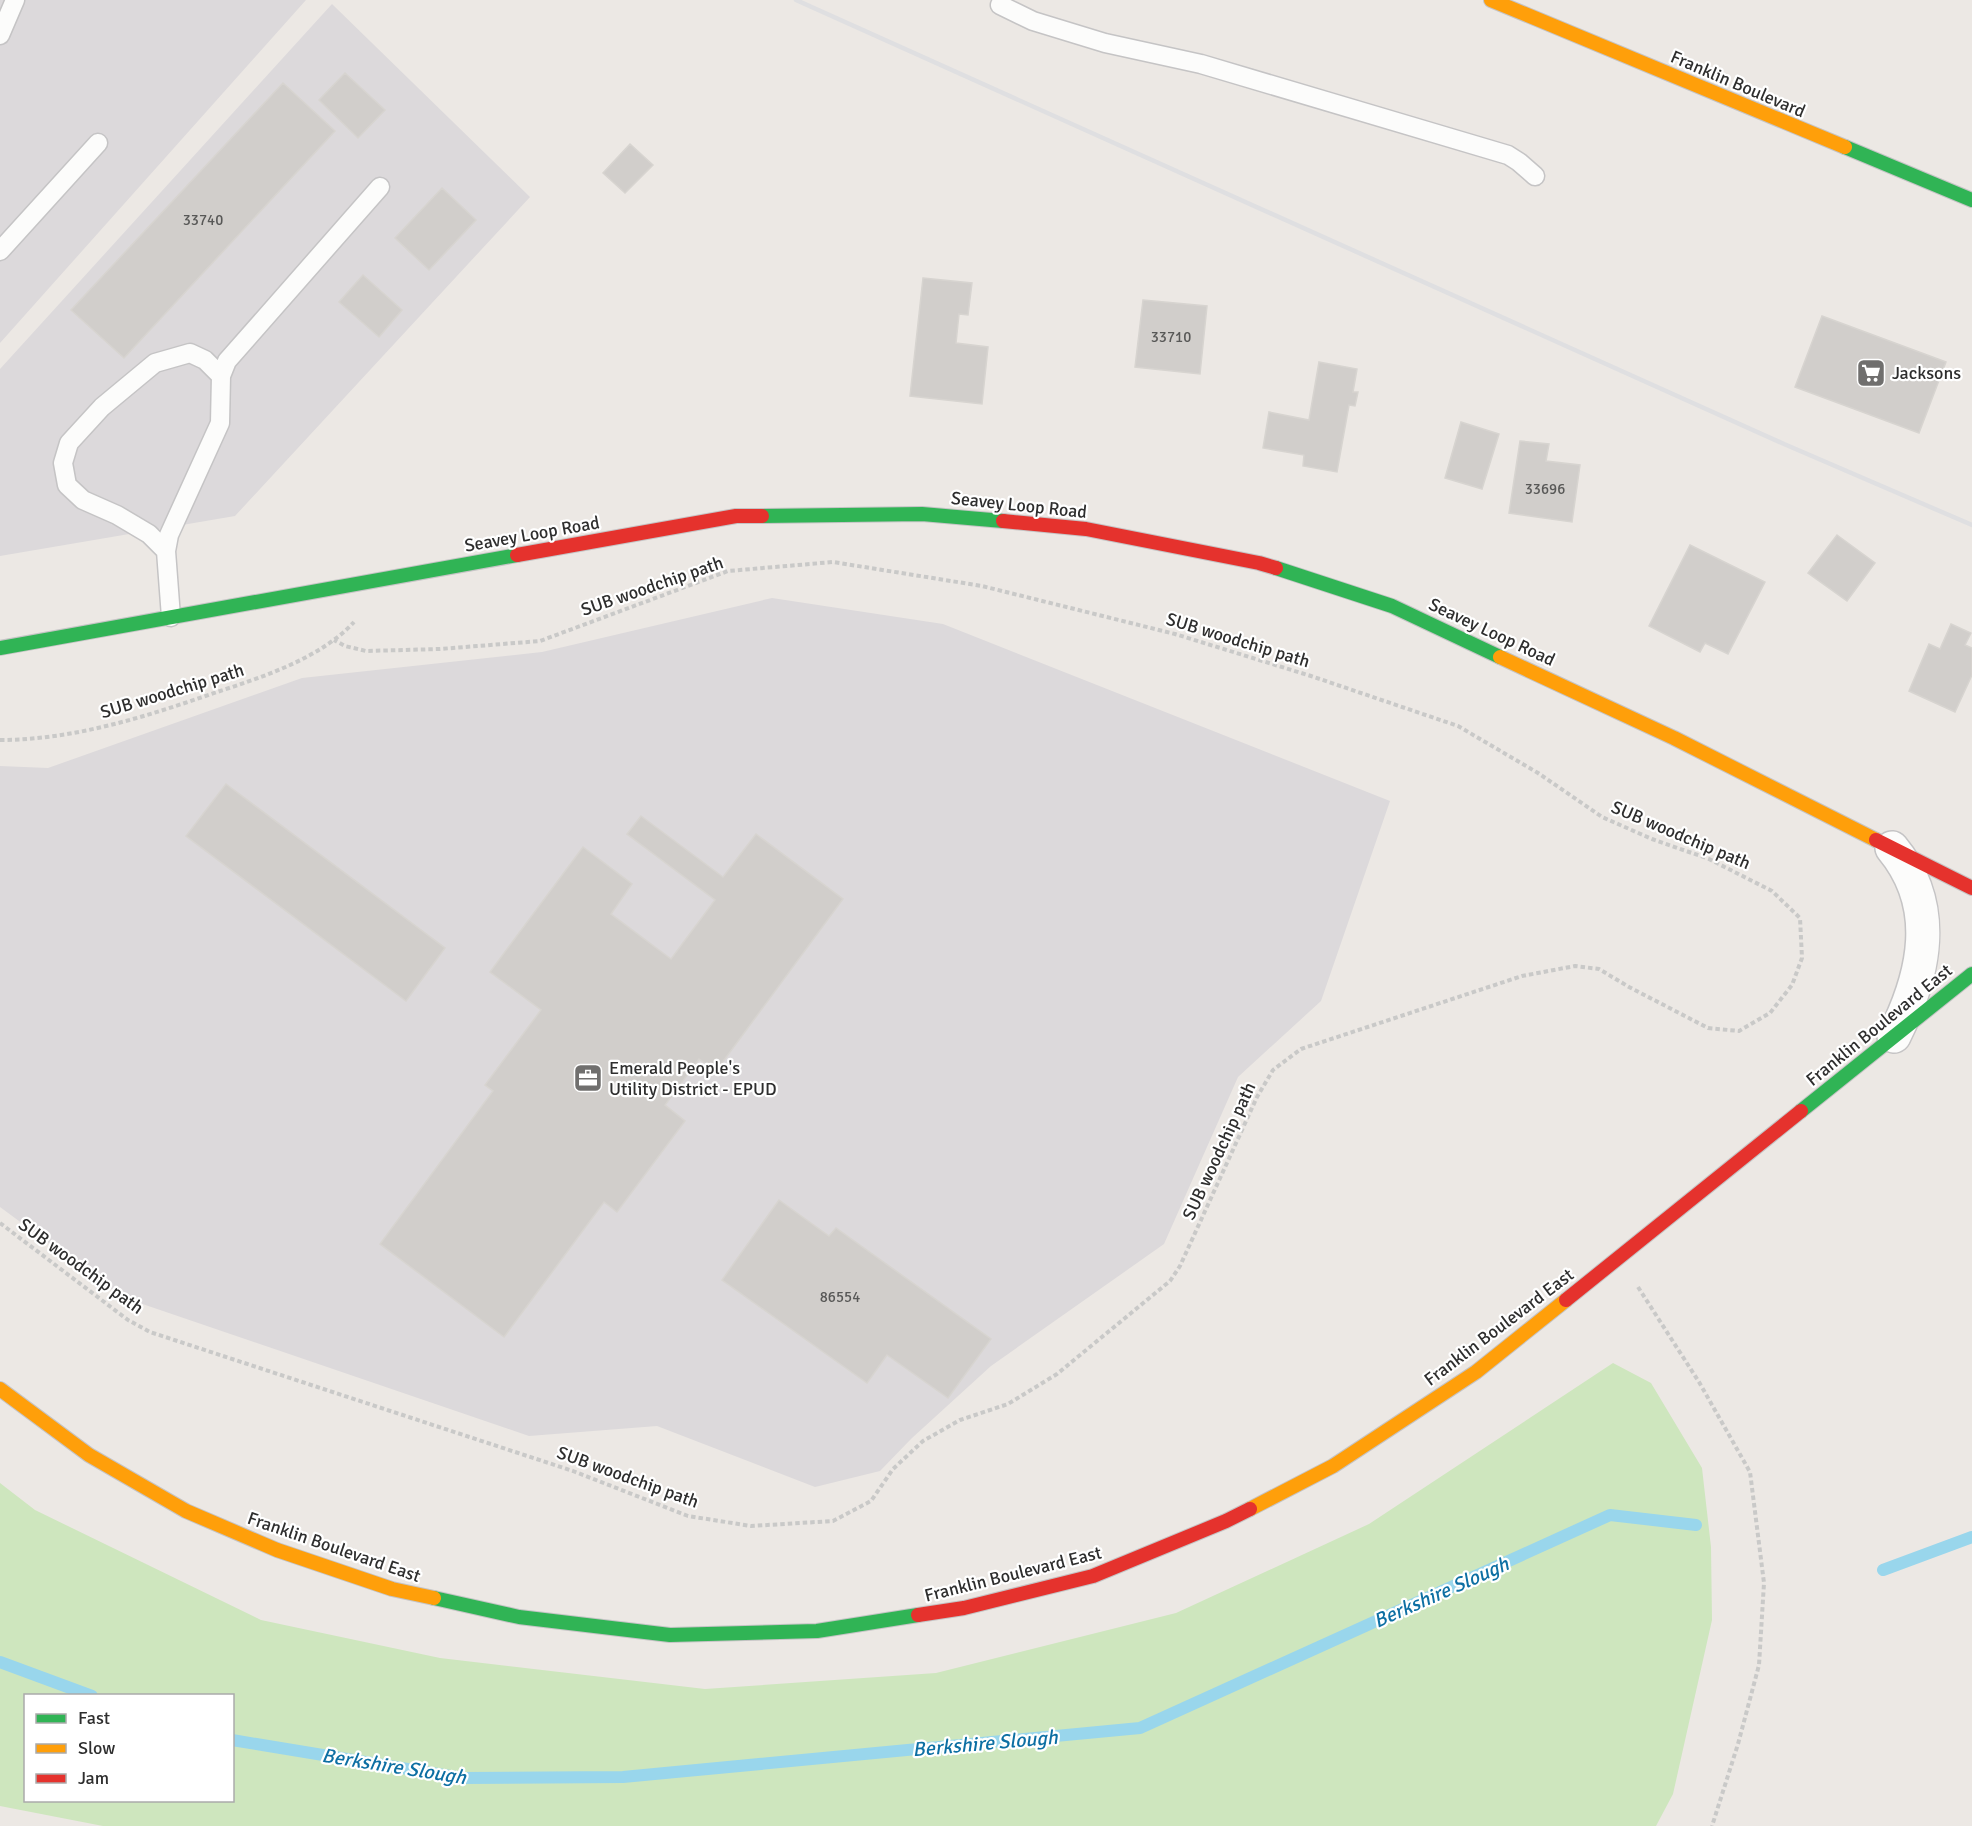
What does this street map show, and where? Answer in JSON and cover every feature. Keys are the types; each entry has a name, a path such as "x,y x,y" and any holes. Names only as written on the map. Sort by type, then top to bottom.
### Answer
{"main road":[{"name":"Franklin Boulevard","path":"1491,0 1972,200"},
{"name":"Seavey Loop Road","path":"0,648 736,516 922,513 1086,529 1259,563 1392,606 1674,738 1972,888"},
{"name":"Franklin Boulevard East","path":"0,1389 89,1455 186,1511 277,1550 392,1589 519,1617 670,1635 817,1631 964,1608 1094,1576 1226,1521 1333,1466 1476,1372 1972,974"}],"street":[{"path":"1892,848 1905,863 1921,905 1924,949 1915,989 1894,1036"}],"lane":[{"path":"0,35 15,0"},
{"path":"1000,5 1033,21 1095,40 1201,64 1508,155 1535,176"},
{"path":"0,251 98,143"},
{"path":"171,617 166,551 169,535 220,423 221,376 227,362 380,187"},
{"path":"166,551 149,534 117,515 83,500 67,485 63,463 69,443 102,407 155,363 190,354 205,360 221,376"}],"path":[{"name":"SUB woodchip path","path":"0,740 30,740 114,725 278,672 334,640 345,646 366,651 440,649 540,640 728,571 833,562 982,585 1175,634 1311,675 1458,726 1538,773 1602,817 1709,859 1772,891 1800,918 1802,958 1792,985 1770,1013 1739,1031 1708,1028 1599,969 1575,966 1522,976 1301,1049 1273,1070 1257,1097 1180,1266 1170,1281 1058,1374 1008,1404 960,1420 923,1441 893,1469 871,1501 833,1521 751,1526 688,1516 573,1471 150,1332 128,1320 0,1223"},
{"path":"1619,1257 1700,1382 1750,1473 1764,1583 1760,1665 1712,1826"}],"shaded area":[{"path":"0,0 306,0 0,343"},
{"path":"332,4 530,197 235,516 0,556 0,369"},
{"path":"772,598 943,624 1390,801 1321,1001 1238,1077 1164,1244 991,1366 912,1438 880,1471 815,1487 657,1426 529,1436 122,1297 0,1207 0,766 48,768 302,678 542,652"}],"green space":[{"path":"1613,1363 1651,1383 1702,1468 1711,1547 1712,1620 1673,1794 1656,1826 103,1826 0,1806 0,1483 35,1510 261,1620 440,1658 705,1689 936,1673 1176,1613 1369,1524"}],"building":[{"path":"345,73 385,110 358,138 319,100"},
{"path":"283,83 335,131 124,358 71,310"},
{"path":"630,144 653,165 625,193 603,173"},
{"path":"442,188 476,220 429,270 395,238"},
{"path":"363,275 402,310 379,337 339,302"},
{"path":"923,278 972,283 968,315 959,314 956,343 988,347 982,404 910,396"},
{"path":"1143,300 1207,306 1200,374 1135,367"},
{"path":"1822,316 1946,362 1919,433 1795,387"},
{"path":"1319,362 1357,369 1353,392 1358,392 1355,406 1349,405 1337,472 1303,466 1304,455 1263,448 1269,412 1309,420"},
{"path":"1461,422 1499,434 1482,489 1445,478"},
{"path":"1520,441 1549,444 1546,461 1580,465 1572,522 1509,513"},
{"path":"1837,535 1875,563 1847,601 1808,573"},
{"path":"1690,545 1765,582 1728,654 1705,643 1700,652 1649,626"},
{"path":"1951,624 1971,633 1965,645 1972,648 1972,675 1955,712 1909,691 1929,644 1940,649"},
{"path":"226,784 445,948 406,1001 186,836"},
{"name":"Emerald People's Utility District - EPUD","path":"641,816 723,877 756,834 843,899 716,1071 699,1059 665,1105 685,1121 617,1212 604,1202 504,1337 380,1244 493,1091 485,1085 541,1010 490,972 583,847 632,884 611,914 671,959 715,900 627,834"},
{"path":"779,1200 829,1236 836,1228 991,1339 948,1398 887,1355 867,1383 722,1280"}],"waterway":[{"name":"Berkshire Slough","path":"234,1740 462,1778 623,1777 1140,1728 1610,1515 1696,1525"},
{"name":"Berkshire Slough","path":"1883,1570 1972,1537"},
{"name":"Berkshire Slough","path":"0,1662 87,1694"}],"railway":[{"path":"796,0 1784,444 1972,525"}],"traffic: fast":[{"path":"1845,147 1972,200"},
{"path":"762,516 922,514 1003,521"},
{"path":"0,648 517,555"},
{"path":"1276,568 1392,606 1500,657"},
{"path":"1801,1111 1972,974"},
{"path":"434,1598 519,1617 670,1635 817,1631 918,1615"}],"traffic: slow":[{"path":"1491,0 1845,147"},
{"path":"1500,657 1674,738 1876,840"},
{"path":"1250,1509 1333,1466 1476,1372 1566,1300"},
{"path":"0,1389 89,1455 186,1511 277,1550 392,1589 434,1598"}],"traffic: jam":[{"path":"517,555 736,516 762,516"},
{"path":"1003,521 1086,529 1276,568"},
{"path":"1876,840 1972,888"},
{"path":"1566,1300 1801,1111"},
{"path":"918,1615 964,1608 1093,1576 1250,1509"}],"place":[{"name":"Jacksons","path":"1871,373"},
{"name":"Emerald People's Utility District - EPUD","path":"588,1078"}]}
